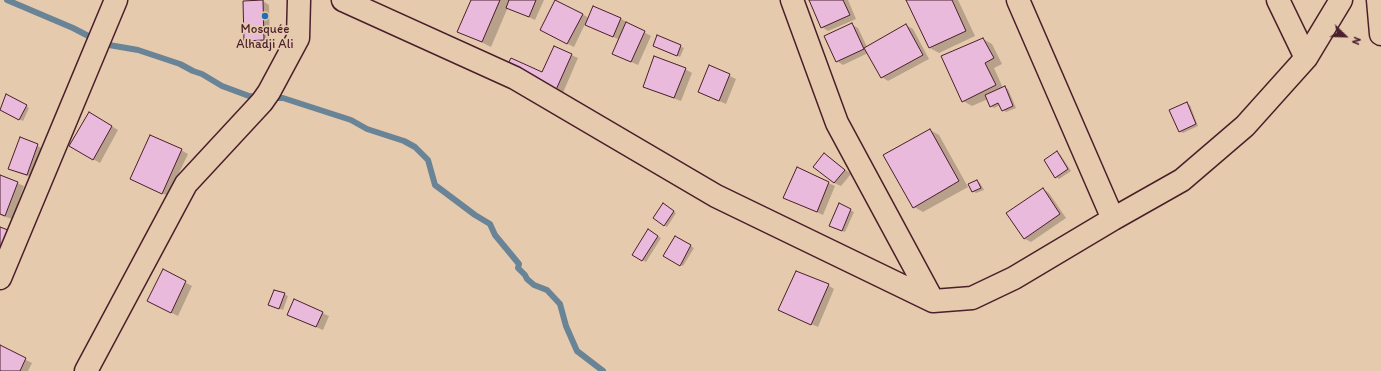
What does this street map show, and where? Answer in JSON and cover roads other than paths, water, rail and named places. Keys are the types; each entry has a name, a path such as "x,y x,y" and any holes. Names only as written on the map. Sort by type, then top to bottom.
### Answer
{"street":[{"path":"0,278 116,0"},
{"path":"86,371 186,184 266,97 298,38 299,0"},
{"path":"343,0 515,78 716,196 933,301 972,298 1014,278 1182,180 1245,126 1306,58 1341,0"},
{"path":"792,0 837,123 933,301"},
{"path":"1018,0 1113,219"},
{"path":"1278,0 1306,58"},
{"path":"1378,0 1381,34"}],"waterway":[{"path":"7,0 73,28 98,41 109,45 138,50 180,64 202,74 222,86 249,96 260,97"},
{"path":"271,98 283,98 351,120 367,129 404,141 415,147 428,160 435,185 475,215 490,224 495,235 519,264 518,268 527,279 534,285 547,290 560,304 566,326 577,351 603,371"}],"place":[{"name":"Mosquée Alhadji Ali","path":"265,16"}]}
